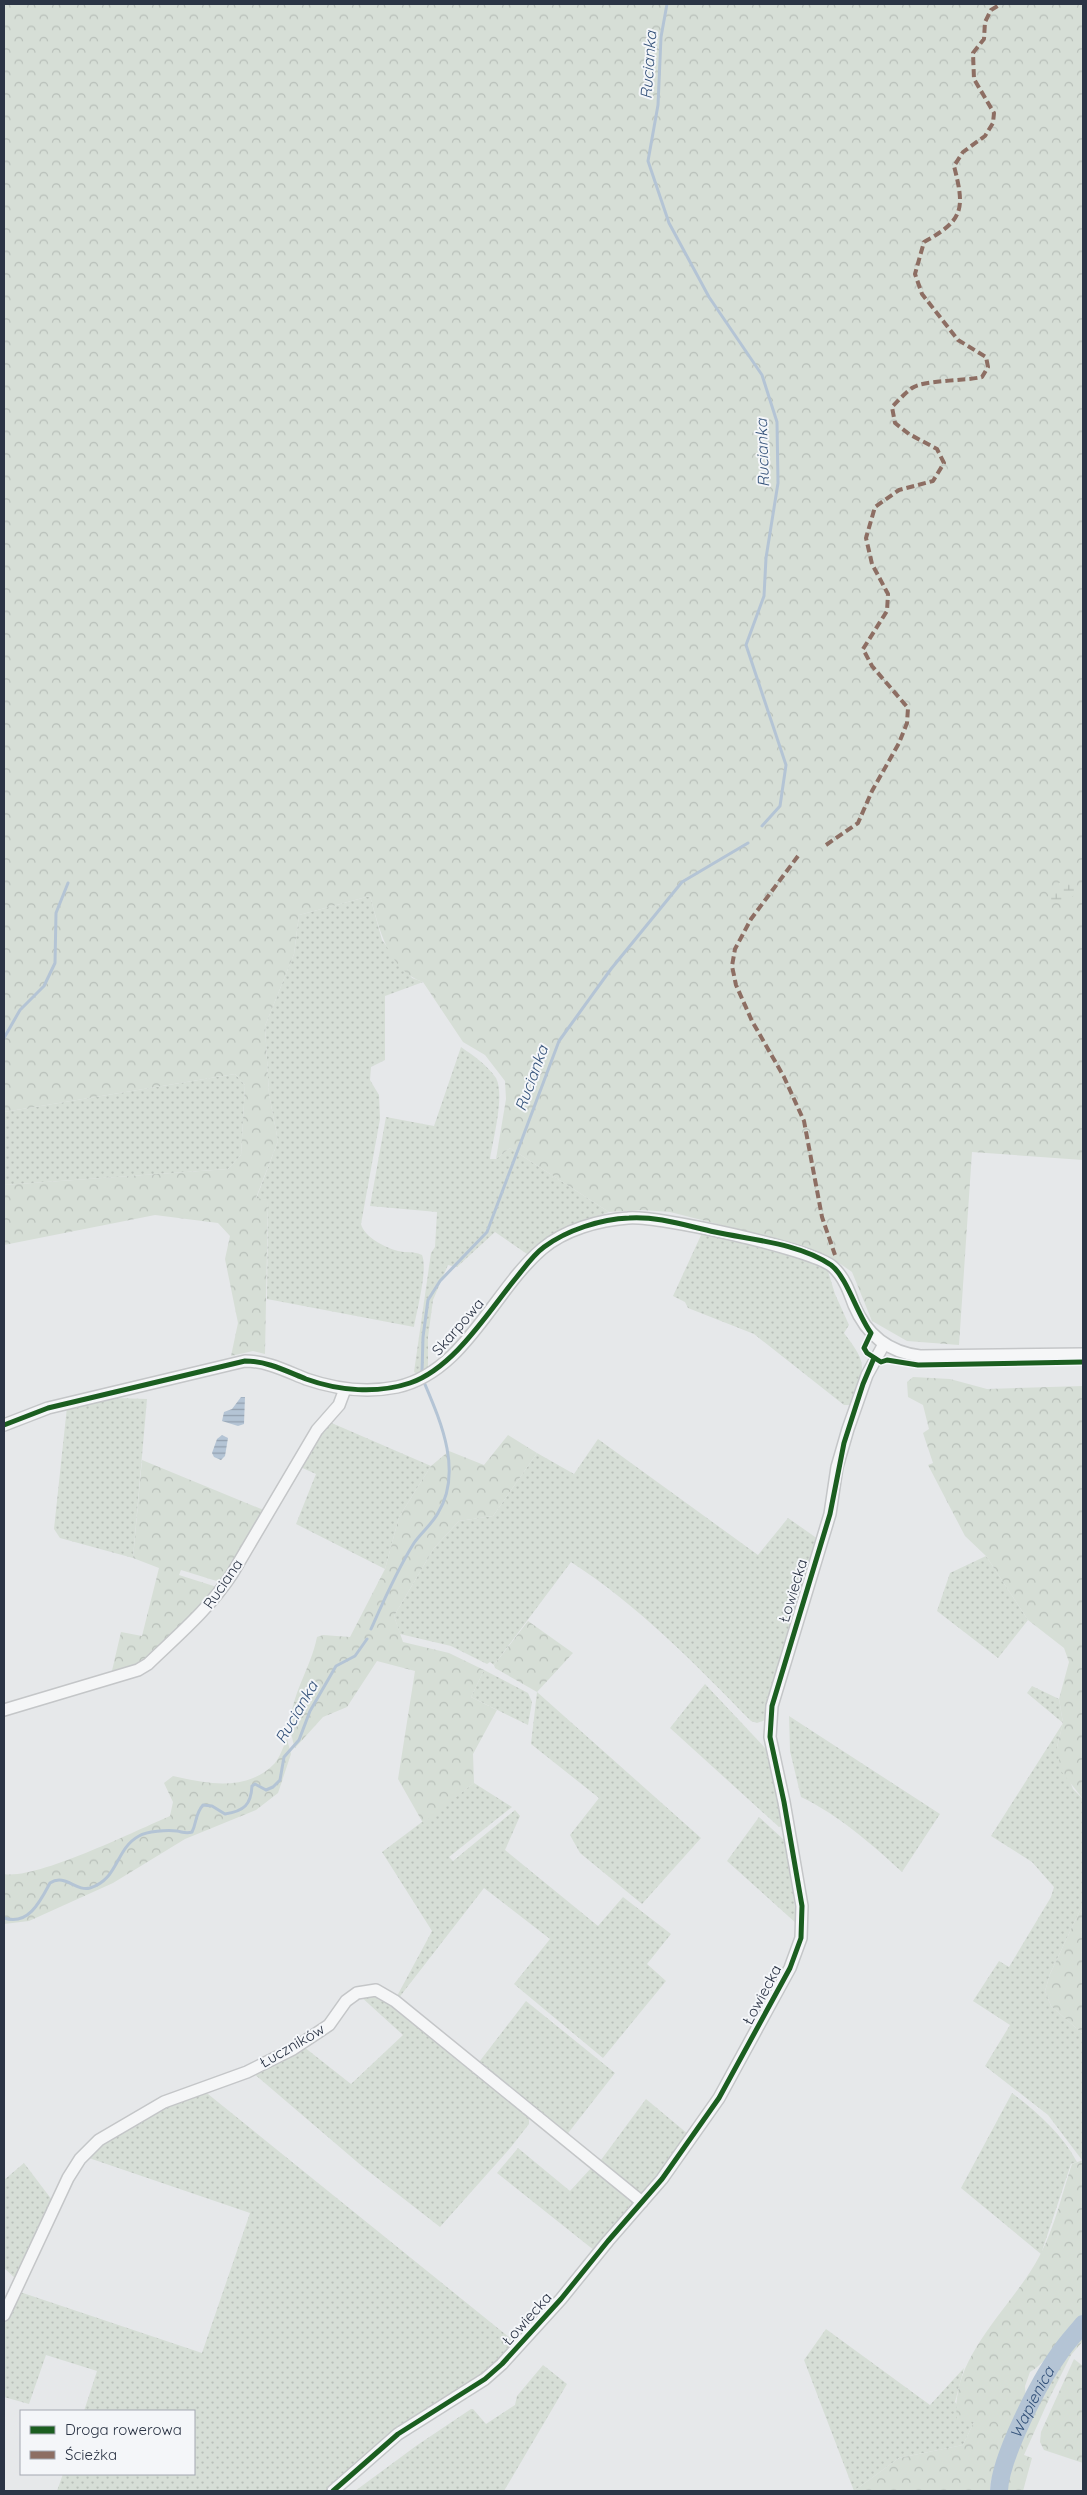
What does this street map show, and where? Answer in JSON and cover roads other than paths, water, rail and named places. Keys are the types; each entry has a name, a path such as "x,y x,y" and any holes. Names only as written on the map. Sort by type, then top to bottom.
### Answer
{"street":[{"name":"Skarpowa","path":"4,1425 48,1408 245,1361 268,1364 309,1380 345,1388 363,1390 395,1387 429,1375 453,1354 543,1248 566,1234 591,1225 628,1218 662,1220 791,1248 822,1259 833,1266 840,1275 861,1319 870,1333 884,1344"},
{"path":"884,1344 903,1353 920,1356 1083,1354"},
{"name":"Łowiecka","path":"333,2491 398,2434 494,2372 562,2299 682,2152 719,2098 790,1968 799,1944 802,1928 802,1906 784,1802 770,1737 772,1706 833,1501 838,1467 846,1436 867,1374 884,1344"},
{"name":"Ruciana","path":"4,1710 138,1670 148,1664 204,1612 217,1597 232,1574 317,1430 339,1406 345,1388"},
{"name":"Łuczników","path":"4,2315 68,2178 87,2151 119,2127 164,2102 247,2072 293,2049 329,2025 353,1995 368,1989 380,1991 395,2001 642,2202"}],"water":[{"path":"241,1397 245,1397 244,1424 238,1426 222,1421 224,1412 232,1409"},
{"path":"222,1435 228,1438 225,1456 221,1460 214,1457 212,1453 217,1439"}],"waterway":[{"name":"Rucianka","path":"667,4 661,37 658,105 648,161 669,223 709,297 762,375 777,422 778,483 766,558 764,596 746,645 786,765 780,806 762,826"},
{"name":"Rucianka","path":"422,1373 423,1337 428,1300 440,1281 487,1232 559,1041 611,969 682,882 748,843"},
{"path":"4,1038 20,1010 44,986 55,963 56,913 68,883"},
{"name":"Rucianka","path":"371,1629 408,1553 436,1517 445,1497 449,1481 447,1447 437,1414 424,1382"},
{"name":"Rucianka","path":"4,1918 20,1919 32,1911 50,1883 55,1881 66,1881 85,1889 99,1884 107,1878 125,1848 139,1836 163,1831 192,1832 203,1805 212,1806 225,1814 232,1813 245,1806 250,1798 252,1786 255,1784 266,1790 273,1787 280,1780 284,1757 299,1740 310,1711 336,1666 355,1656 367,1639"},
{"name":"Wapienica","path":"999,2491 1006,2460 1031,2401 1059,2354 1083,2324"}]}
